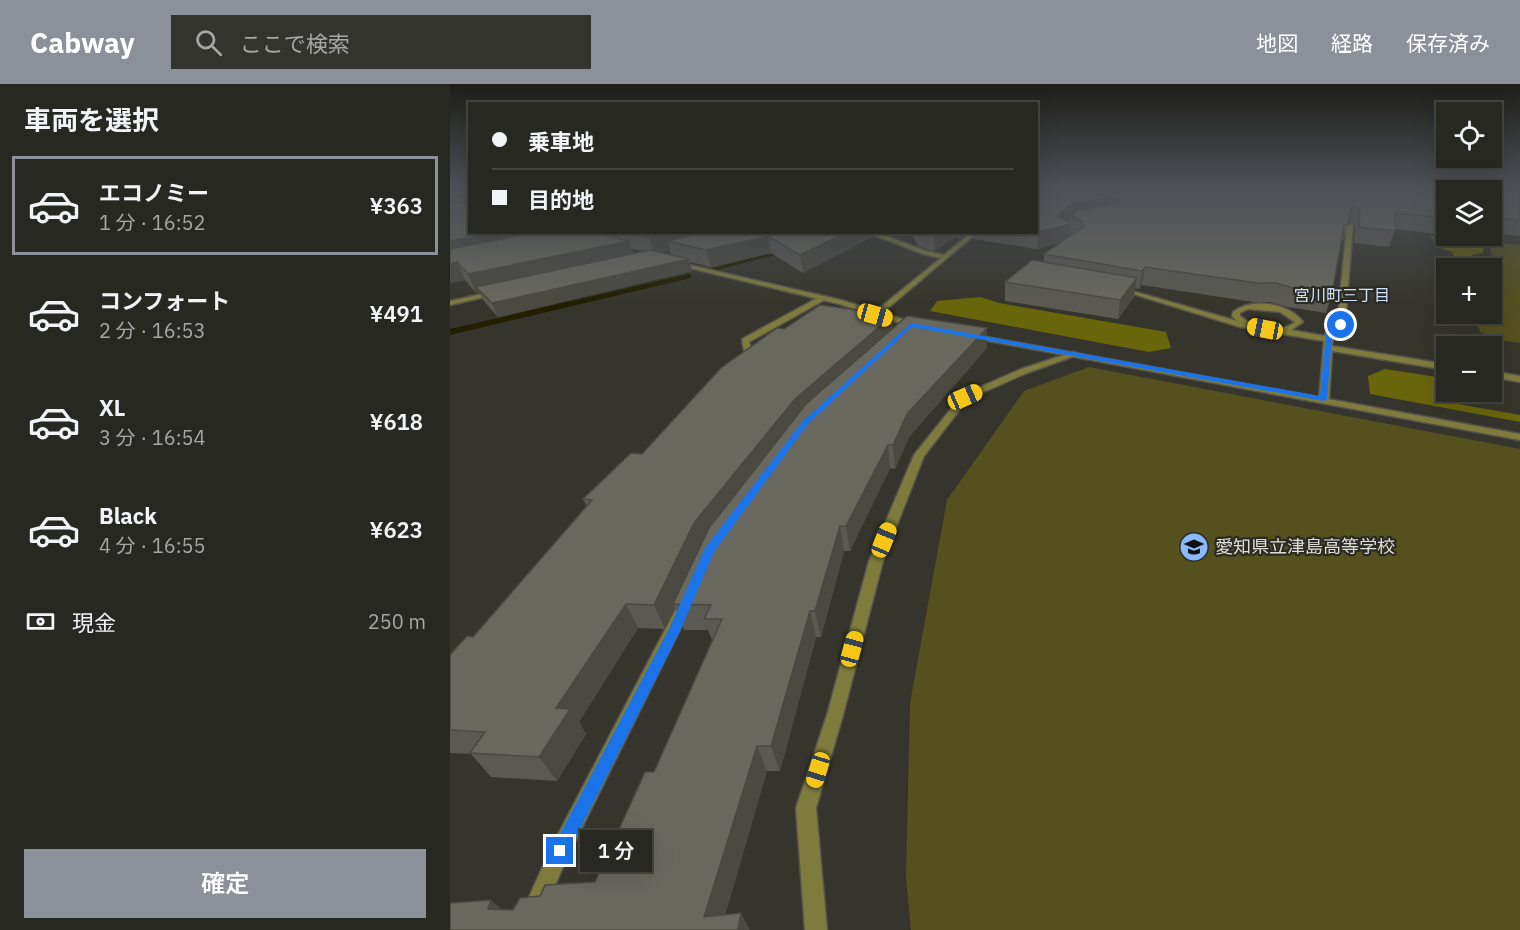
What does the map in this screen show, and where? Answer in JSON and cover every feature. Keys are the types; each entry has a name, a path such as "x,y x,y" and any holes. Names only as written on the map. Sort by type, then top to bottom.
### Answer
{"street":[{"path":"1324,399 1329,334 1340,329 1350,225"},
{"path":"873,234 925,253 946,257"},
{"path":"875,315 974,234"},
{"path":"665,261 824,298 912,328"},
{"path":"1111,288 1134,292 1243,325 1436,365"},
{"path":"450,303 507,291"},
{"path":"732,374 749,357 745,341 824,298"},
{"path":"1248,307 1267,307 1293,315 1299,322 1293,328 1265,329 1239,320 1237,312 1248,307"},
{"path":"958,333 1520,436"},
{"path":"816,930 806,808 835,715 876,561 919,455 965,397 1024,370 1076,354"},
{"path":"1502,376 1520,379"},
{"path":"534,910 560,851 675,629 692,590"}],"shaded area":[{"path":"1431,236 1436,236 1436,246"},
{"path":"1502,243 1520,245 1520,343 1502,340 1502,336 1490,336 1480,332 1477,324 1502,324 1502,258 1492,258 1490,246 1502,246"},
{"path":"1436,246 1484,246 1483,253 1472,255 1474,258 1455,258 1452,252"},
{"path":"980,297 999,303 1166,332 1171,348 1149,352 930,311 937,301"},
{"name":"愛知県立津島高等学校","path":"1089,367 1520,449 1520,930 911,930 906,878 910,703 947,500 1024,391"},
{"path":"1385,369 1436,377 1436,402 1458,402 1458,404 1520,415 1520,422 1370,394 1368,376"}],"building":[{"path":"450,224 468,224 468,234 489,234 450,241"},
{"path":"1038,224 1069,224 1038,232"},
{"path":"1083,224 1348,224 1344,225 1332,294 1276,283 1257,283 1145,267 1142,271 1044,254 1083,227"},
{"path":"1359,224 1395,224 1395,231 1359,227"},
{"path":"527,234 599,234 629,241 468,274 457,262 450,264 450,249"},
{"path":"636,234 662,234 649,237"},
{"path":"698,234 843,234 800,255 768,236 706,250 667,241"},
{"path":"650,250 689,259 492,303 476,287"},
{"path":"1032,260 1137,278 1120,300 1005,282"},
{"path":"820,305 893,315 795,399 694,523 654,605 626,604 556,708 570,709 539,757 470,753 485,732 450,730 450,655 467,636 473,637 592,500 583,499 631,453 642,454 721,368 777,328 784,329"},
{"path":"907,316 987,328 907,414 893,445 888,445 846,526 840,526 815,611 810,611 771,746 757,746 704,917 741,913 738,930 450,930 450,903 491,900 488,909 513,910 520,898 540,896 545,885 595,882 645,772 654,772 722,619 704,619 711,605 673,604 709,528 806,404"}],"waterway":[{"path":"713,269 790,250"},
{"path":"450,332 688,276"}],"place":[{"name":"愛知県立津島高等学校","path":"1194,547"}],"district":[{"name":"宮川町三丁目","path":"1342,295"}],"route":[{"path":"560,851 675,629 709,551 805,423 911,325 1324,399 1329,334 1340,329 1341,325"}]}
